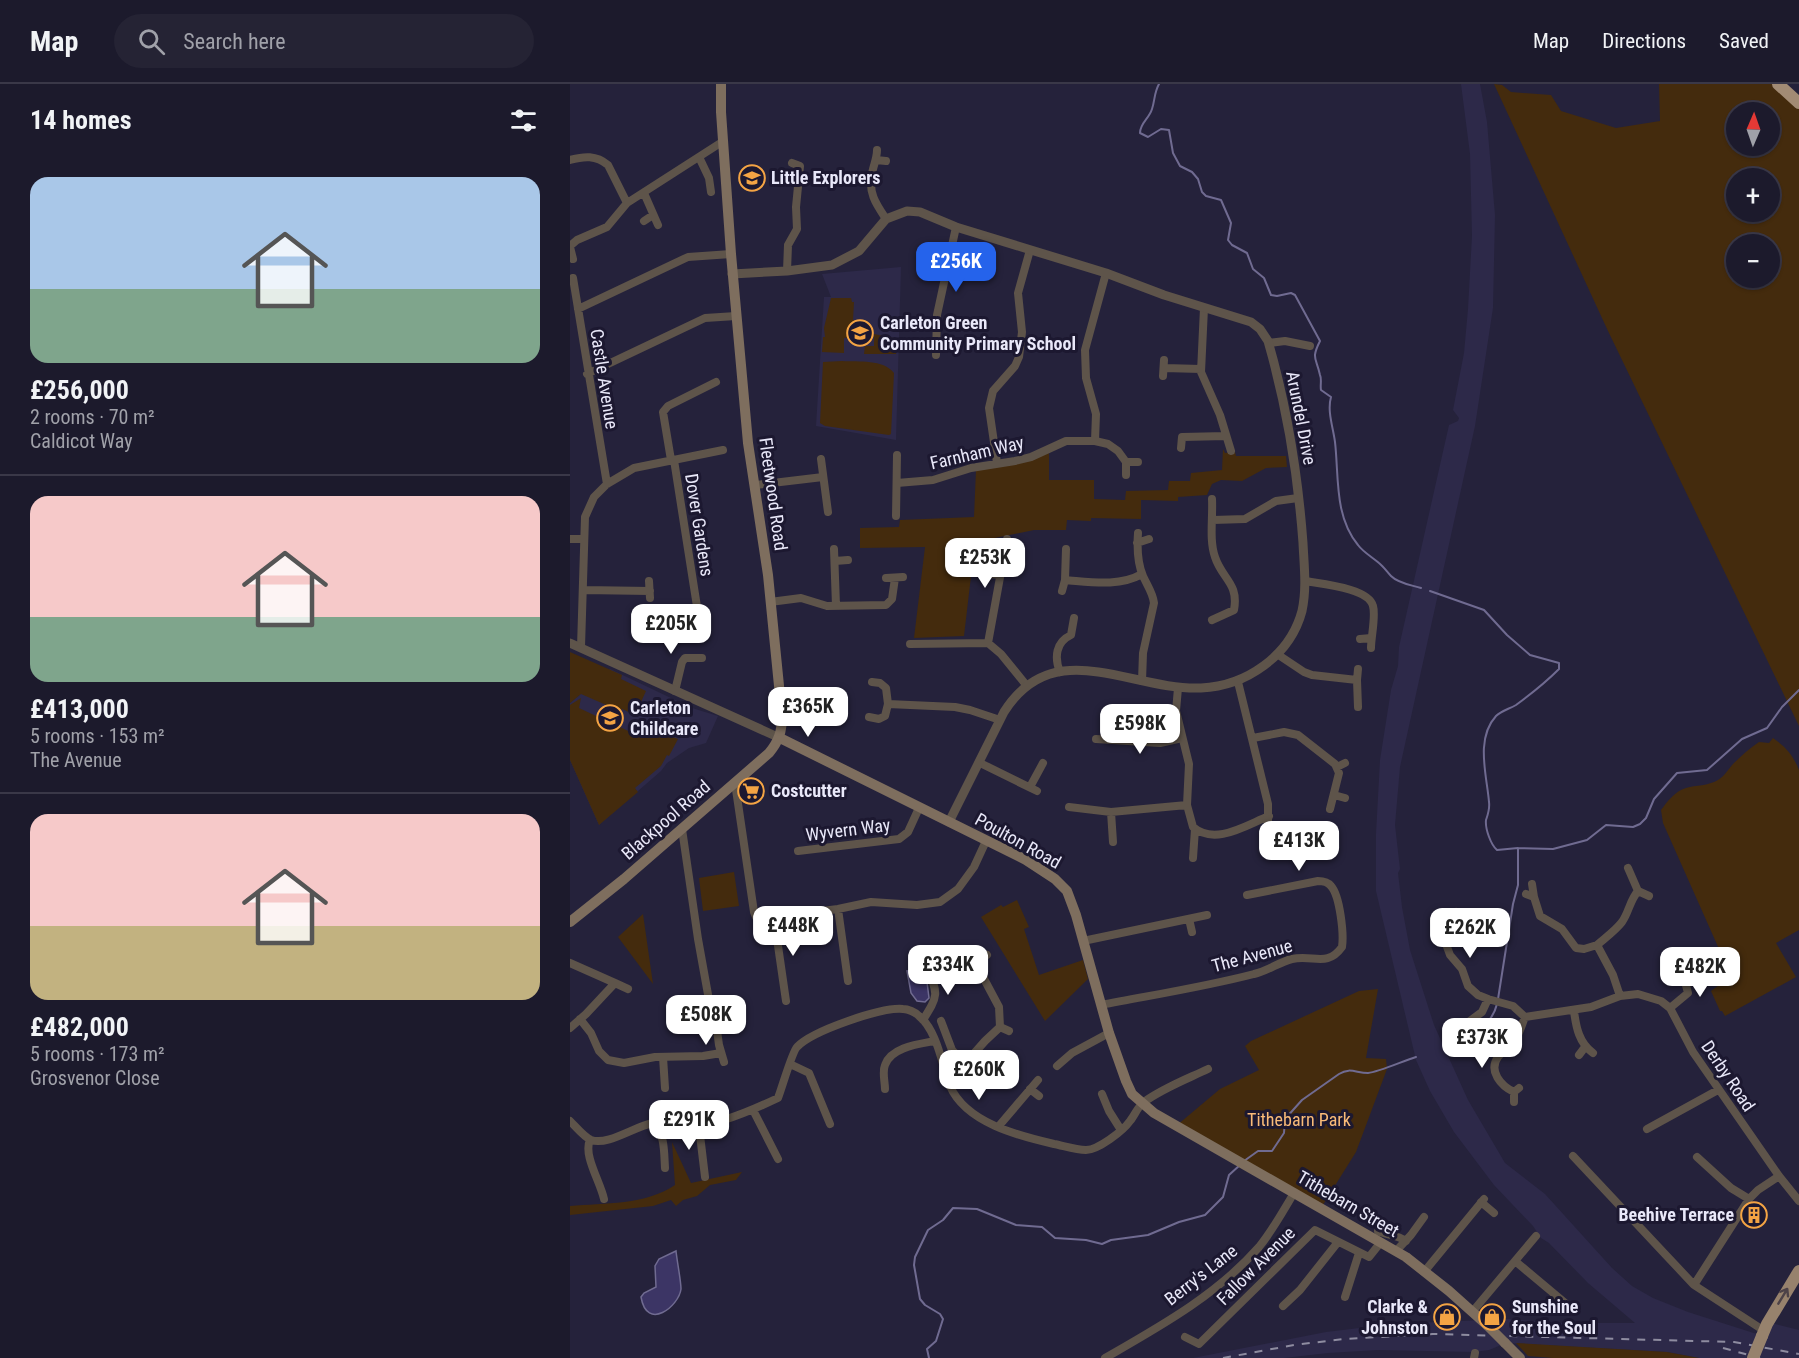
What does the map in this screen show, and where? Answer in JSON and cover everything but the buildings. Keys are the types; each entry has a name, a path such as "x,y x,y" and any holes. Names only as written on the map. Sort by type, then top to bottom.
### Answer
{"highway":[{"path":"1778,84 1799,103"}],"main road":[{"name":"Fleetwood Road","path":"721,84 722,142 730,254 748,443 756,485 782,716 780,738"},
{"name":"Blackpool Road","path":"570,922 735,783 769,753 780,738"},
{"name":"Poulton Road","path":"780,738 1026,861 1061,884 1067,891 1076,915 1109,1033 1130,1091 1141,1103"},
{"name":"Tithebarn Street","path":"1141,1103 1154,1113 1294,1193 1379,1236 1473,1311 1520,1358"},
{"path":"1754,1358 1763,1333 1799,1271"}],"street":[{"path":"573,259 570,246 577,240 608,227 627,203 722,142"},
{"path":"877,150 871,192 886,219"},
{"path":"570,160 584,156 603,160 608,165 627,203"},
{"path":"699,157 709,177 711,192"},
{"path":"876,160 886,161"},
{"path":"787,271 788,245 797,229 799,162"},
{"path":"644,193 658,225"},
{"path":"732,274 823,267 844,260 859,251 886,219 907,211 920,212 956,227 1106,273 1164,296 1254,324 1269,343 1285,341 1310,346"},
{"path":"644,221 653,215"},
{"path":"936,355 937,315 956,227"},
{"path":"996,463 989,408 993,391 1015,366 1019,357 1022,332 1018,293 1030,250"},
{"path":"578,309 688,256 730,254"},
{"path":"1095,441 1096,414 1086,378 1085,350 1106,273"},
{"name":"Castle Avenue","path":"573,278 587,374 607,484"},
{"path":"1204,308 1202,378 1220,415 1231,451"},
{"path":"587,374 705,318 736,316"},
{"path":"936,343 947,343"},
{"name":"Arundel Drive","path":"949,822 1000,720 1010,703 1027,686 1048,675 1082,669 1178,688 1217,687 1238,682 1266,665 1277,654 1298,624 1302,611 1305,581 1298,498 1285,407 1269,343"},
{"path":"1164,368 1201,369"},
{"name":"Dover Gardens","path":"701,632 663,412 668,406 716,382"},
{"path":"1181,448 1182,437 1226,436"},
{"name":"Farnham Way","path":"897,483 933,480 956,472 1031,457 1066,441 1095,441 1108,444 1118,451 1126,462"},
{"path":"581,647 585,517 594,497 607,484 634,468 723,450"},
{"path":"896,516 897,454"},
{"path":"821,459 828,512"},
{"path":"1126,475 1126,462 1138,462"},
{"path":"756,485 823,477"},
{"path":"1213,520 1245,519 1276,501 1298,498"},
{"path":"1212,499 1212,545 1215,559 1235,592 1236,598 1236,612 1212,620"},
{"path":"1138,533 1138,557 1142,574 1154,603 1143,653 1142,681"},
{"path":"570,539 584,539"},
{"path":"988,643 1007,539"},
{"path":"1137,543 1149,539"},
{"path":"834,549 836,606"},
{"path":"1062,591 1065,580 1066,553 1075,554"},
{"path":"835,561 848,561"},
{"path":"980,573 1000,575"},
{"path":"1065,580 1107,582 1128,580 1142,574"},
{"path":"770,602 801,598 836,606 882,606 890,604 895,578"},
{"path":"583,590 650,594 649,581"},
{"path":"1305,581 1351,590 1369,598 1373,606 1371,648"},
{"path":"1060,672 1057,664 1059,644 1071,635 1074,618"},
{"path":"1360,639 1371,638"},
{"path":"570,643 780,738"},
{"path":"910,644 988,643 1001,654 1027,686"},
{"path":"1277,654 1312,675 1357,680"},
{"path":"675,691 685,658 702,658"},
{"path":"1358,707 1359,669"},
{"path":"869,717 879,719 885,716 888,704 886,688 880,683 872,682"},
{"path":"1238,682 1268,804 1268,831"},
{"path":"1178,688 1176,711 1189,764 1187,805 1195,829 1193,858"},
{"path":"888,704 955,707 1000,720"},
{"path":"1253,738 1291,732 1340,765 1330,809"},
{"path":"1096,739 1111,745 1160,743 1182,738"},
{"path":"980,763 1034,789 1043,763"},
{"path":"735,783 753,912 759,919 838,909 871,902 917,905 940,902 958,889 974,867 987,841"},
{"path":"1334,795 1344,798"},
{"path":"1070,807 1085,813 1187,805"},
{"name":"Wyvern Way","path":"798,851 899,839 908,832 919,808"},
{"path":"1111,812 1113,842"},
{"path":"1195,829 1206,835 1220,834 1269,816"},
{"path":"682,829 709,1000"},
{"path":"1628,868 1638,891 1649,896"},
{"name":"The Avenue","path":"1101,1005 1257,974 1289,960 1309,958 1325,960 1335,955 1342,947 1338,904 1332,887 1326,882 1318,881 1259,897 1247,895"},
{"path":"1532,884 1530,896 1540,916 1562,929 1576,948 1584,949 1597,945 1622,922 1632,898 1638,891"},
{"path":"838,909 848,981"},
{"path":"1456,912 1438,922 1450,955 1462,969 1468,986 1490,1000 1513,1006 1525,1017 1574,1011 1620,996 1638,994 1650,996 1670,1008 1688,993 1683,974"},
{"path":"1083,941 1207,915"},
{"path":"774,918 786,1001"},
{"path":"1189,919 1192,932"},
{"path":"1597,945 1613,975 1620,996"},
{"path":"963,968 987,955"},
{"path":"947,1077 956,1074 1000,1027 999,1007 975,962"},
{"path":"570,963 628,989"},
{"path":"923,1020 934,1004 936,989 927,968"},
{"path":"570,1028 615,983"},
{"path":"1455,1032 1470,1023 1482,1012 1490,1000"},
{"path":"570,1121 590,1140 610,1139 634,1128 654,1123 701,1125 753,1110 778,1098 794,1049 807,1038 884,1010 905,1008 923,1020 935,1041 951,1089 978,1116 1014,1134 1088,1150 1109,1140 1129,1123 1141,1103 1208,1069"},
{"name":"Derby Road","path":"1670,1008 1693,1052 1718,1090 1799,1201"},
{"path":"1574,1011 1577,1029 1585,1047 1593,1053"},
{"path":"1514,1101 1516,1090 1501,1083 1494,1067 1497,1059 1516,1038 1525,1017"},
{"path":"580,1019 591,1033 598,1051 608,1060 624,1063 663,1057 721,1053"},
{"path":"941,1021 952,1050 966,1064"},
{"path":"716,1023 724,1062"},
{"path":"1000,1027 1009,1031"},
{"path":"1057,1066 1072,1053 1109,1033"},
{"path":"885,1089 884,1067 890,1057 897,1052 935,1041"},
{"path":"1579,1055 1585,1047"},
{"path":"663,1057 664,1088"},
{"path":"790,1064 809,1073 830,1124"},
{"path":"998,1127 1038,1080"},
{"path":"1030,1089 1039,1096"},
{"path":"1647,1130 1718,1090"},
{"path":"1101,1094 1121,1130"},
{"path":"753,1110 778,1159"},
{"path":"654,1123 663,1141 665,1168"},
{"path":"701,1125 700,1136 705,1177"},
{"path":"590,1140 587,1146 589,1158 601,1184 604,1199"},
{"path":"1573,1156 1694,1285 1763,1333"},
{"path":"1697,1157 1731,1188 1749,1199"},
{"path":"1694,1285 1749,1199 1779,1176"},
{"name":"Berry's Lane","path":"1105,1358 1187,1308 1244,1264 1272,1230 1294,1193"},
{"path":"1424,1272 1483,1200 1494,1213"},
{"path":"1396,1251 1424,1217"},
{"name":"Fallow Avenue","path":"1185,1337 1199,1344 1315,1230 1359,1253"},
{"path":"1345,1297 1359,1253 1369,1257 1379,1236 1400,1237 1406,1241"},
{"path":"1473,1311 1536,1236"},
{"path":"1283,1306 1300,1290 1338,1242"},
{"path":"1515,1261 1570,1307"}],"shaded area":[{"path":"1461,84 1480,84 1487,122 1495,215 1493,308 1475,426 1400,767 1395,825 1402,907 1410,950 1434,1025 1468,1100 1505,1163 1545,1194 1612,1268 1632,1286 1653,1298 1688,1312 1763,1336 1771,1323 1799,1330 1799,1358 1699,1358 1667,1352 1506,1343 1489,1350 1474,1352 1378,1350 1284,1358 1193,1358 1326,1332 1393,1324 1508,1319 1559,1323 1635,1323 1588,1283 1549,1243 1541,1238 1533,1226 1494,1185 1454,1132 1430,1091 1416,1060 1376,891 1380,760 1391,690 1449,425 1458,421 1459,418 1453,410 1464,353 1472,236 1470,154"},
{"name":"Carleton Green Community Primary School","path":"901,267 896,440 816,426 824,297 831,297 822,274"},
{"path":"610,669 692,708 718,716 706,743 689,748 667,763 661,771 599,825 570,760 570,703"},
{"path":"919,970 927,982 929,998 925,1002 917,1001 911,993 907,971"},
{"path":"676,1251 681,1285 679,1296 662,1313 650,1313 644,1307 641,1297 656,1287 655,1266 659,1259"}],"green space":[{"path":"1494,84 1502,85 1511,92 1551,95 1561,111 1616,128 1660,121 1659,84 1772,84 1799,108 1799,726 1608,331"},
{"path":"831,298 851,298 854,302 853,320 865,321 865,339 844,338 844,353 822,352 824,328"},
{"path":"874,334 893,338 893,344 896,344 896,339 898,339 896,354 864,354 865,346 874,346"},
{"path":"823,362 877,363 884,365 894,373 891,434 825,426 820,423"},
{"path":"1223,449 1225,453 1235,452 1236,456 1286,456 1287,467 1266,468 1242,481 1221,480 1212,484 1207,495 1178,497 1178,501 1141,500 1141,519 1067,520 1066,530 1034,530 975,542 964,636 914,638 925,547 860,548 860,528 899,527 900,520 974,517 976,470 1049,453 1049,480 1094,480 1094,499 1125,500 1126,491 1168,490 1169,481 1190,481 1191,473 1222,470"},
{"path":"570,652 622,675 621,679 646,691 635,715 581,694 570,703"},
{"path":"581,698 579,708 639,736 644,736 646,727 678,739 661,766 635,788 638,792 599,825 570,760 570,705"},
{"path":"1773,738 1789,752 1799,770 1799,930 1776,943 1796,977 1725,1016 1720,1011 1711,991 1731,976 1663,823 1661,810 1678,792 1718,780 1752,747 1759,742 1769,743"},
{"path":"734,872 739,906 703,911 699,878"},
{"path":"1017,900 1029,927 1024,929 1039,975 1083,960 1088,979 1045,1021 981,917 1001,905 1003,907"},
{"path":"643,914 653,984 618,937"},
{"name":"Tithebarn Park","path":"1378,989 1366,1058 1386,1059 1387,1069 1356,1152 1321,1208 1176,1126 1220,1089 1259,1070 1245,1046 1251,1041 1359,991"},
{"path":"672,1142 691,1183 742,1172 736,1180 710,1185 697,1196 683,1200 676,1206 671,1200 653,1206 570,1215 570,1206 638,1200 664,1192 675,1185"},
{"path":"1516,1343 1667,1352 1699,1358 1528,1356"}],"waterway":[{"path":"1159,84 1152,109 1141,126 1140,133 1148,137 1161,129 1169,130 1173,153 1180,166 1192,172 1206,196 1221,200 1231,223 1228,240 1232,245 1247,253 1253,269 1264,278 1271,295 1291,293 1295,295 1320,341 1315,358 1321,377 1321,390 1331,397 1330,413 1335,442 1339,495 1341,509 1350,534 1360,548 1394,579 1421,588"},
{"path":"1430,591 1484,610 1530,655 1559,663 1559,669 1538,688 1516,705 1496,716 1486,735 1484,758 1489,805 1486,820 1487,832 1497,850 1518,848"},
{"path":"1498,999 1518,885 1518,848 1553,849 1587,840 1606,825 1633,827 1640,824 1646,818 1654,799 1677,773 1707,770 1742,739 1767,728 1782,707 1799,690"},
{"path":"1446,1051 1484,1027 1494,1013 1497,1004"},
{"path":"1244,1161 1258,1151 1272,1151 1284,1133 1285,1119 1302,1100 1339,1074 1350,1071 1373,1072 1416,1057"},
{"path":"929,1358 927,1349 936,1341 943,1319 940,1314 920,1299 914,1265 915,1257 928,1230 943,1220 953,1208 977,1209 1016,1225 1042,1227 1055,1238 1086,1240 1102,1244 1111,1240 1148,1235 1179,1222 1205,1215 1223,1197 1229,1175 1240,1165"}],"railway":[{"path":"1223,1358 1294,1345 1344,1339 1433,1334 1734,1342 1799,1354"},
{"path":"1723,1348 1760,1358"}],"place":[{"name":"Little Explorers","path":"752,178"},
{"name":"Carleton Green Community Primary School","path":"860,333"},
{"name":"Carleton Childcare","path":"610,718"},
{"name":"Costcutter","path":"751,791"},
{"name":"Beehive Terrace","path":"1754,1215"},
{"name":"Clarke & Johnston","path":"1447,1317"},
{"name":"Sunshine for the Soul","path":"1492,1317"}]}
